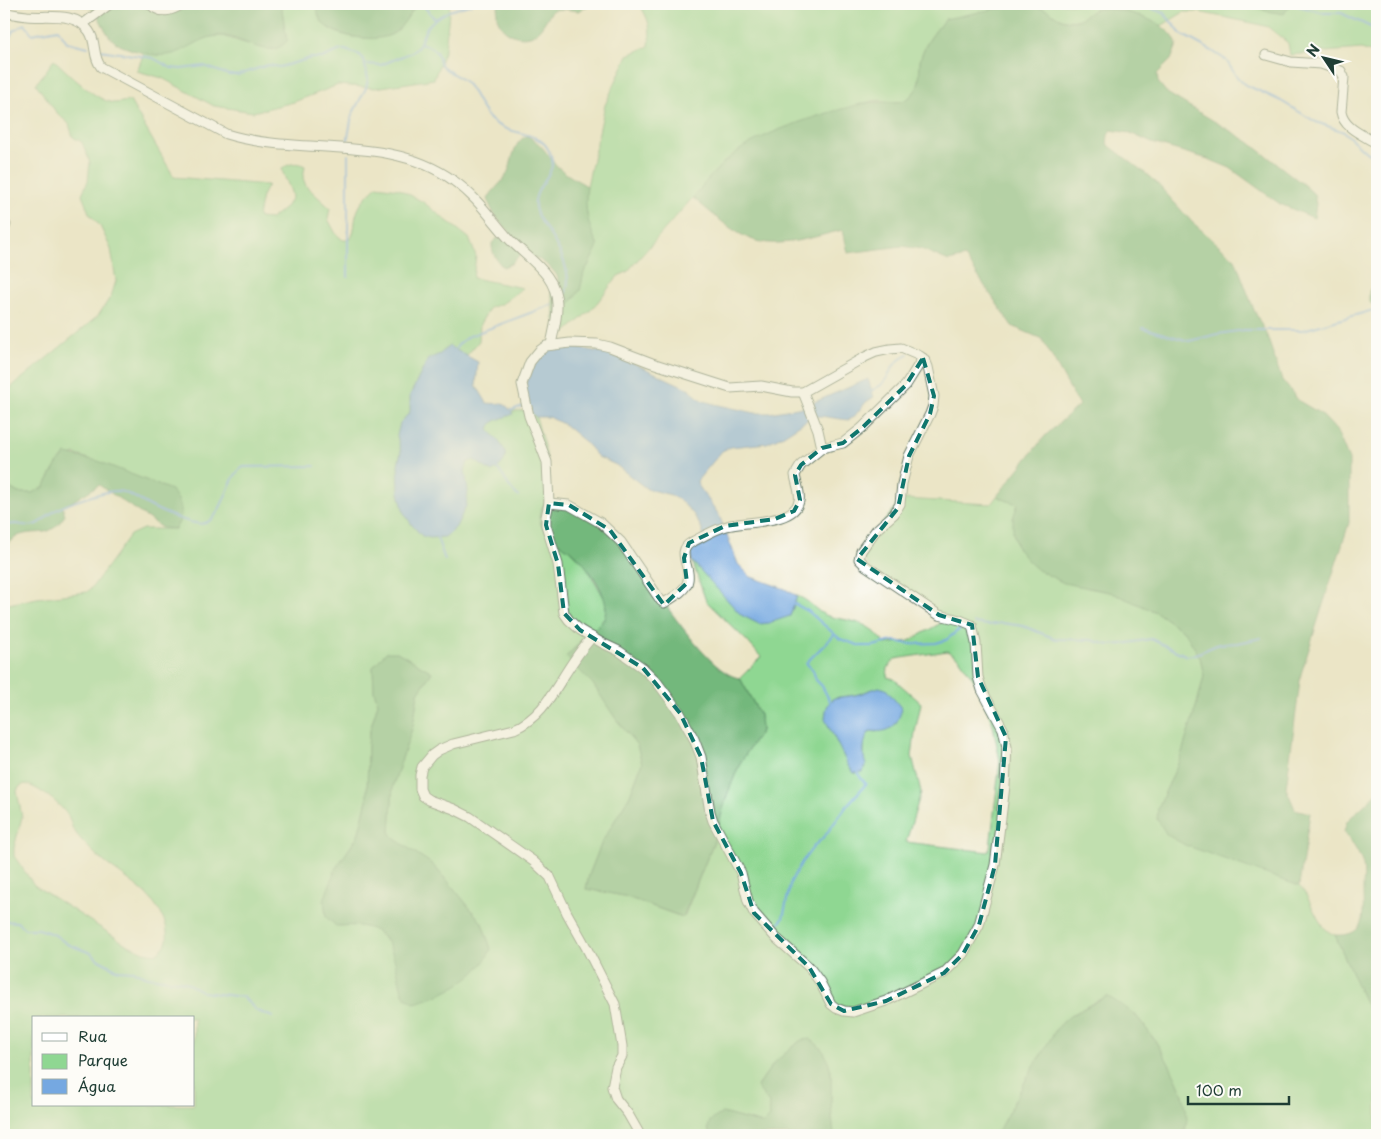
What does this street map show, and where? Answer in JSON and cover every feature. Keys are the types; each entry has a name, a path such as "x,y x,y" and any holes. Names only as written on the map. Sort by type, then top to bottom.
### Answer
{"street":[{"path":"83,24 110,4"},
{"path":"150,4 159,11 171,11 183,4"},
{"path":"4,12 28,16 61,17 83,24 92,35 96,61 101,67 226,134 280,145 364,150 396,155 430,166 456,181 476,199 510,240 542,270 554,286 557,307 551,345"},
{"path":"1266,55 1292,62 1321,64 1341,71 1344,77 1342,117 1350,127 1377,144"},
{"path":"570,343 603,346 730,388 761,386 792,392 803,392 876,352 901,348 923,358 928,367 934,396 930,414 909,456 898,508 876,530 859,555 860,562 939,615 972,625 976,643 978,677 982,690 1006,737 1007,747 1005,786 996,865 979,926 963,954 944,973 886,1001 854,1012 844,1012 836,1008 809,967 776,938 754,914 748,901 741,873 713,822 701,757 680,713 657,682 643,668 619,651 580,630 564,613 558,564 546,525 549,503 547,462 529,416 522,384 530,362 539,351 546,346 570,343"},
{"path":"549,503 569,505 601,523 621,542 660,601 664,603 682,590 688,582 684,551 690,543 725,526 775,519 794,510 800,500 795,474 801,465 822,448 843,443 862,428 906,385 923,358"},
{"path":"803,392 813,422 818,430 822,448"},
{"path":"592,637 574,660 550,698 531,719 523,726 453,744 440,750 422,767 420,789 423,796 429,800 454,809 470,818 534,861 550,877 615,1004 622,1056 616,1067 612,1087 613,1093 640,1135"}],"highlighted area":[{"path":"923,358 934,396 930,414 909,456 898,508 857,559 939,615 972,625 978,677 1006,737 995,865 979,925 963,954 944,973 886,1001 844,1011 831,1004 809,967 754,913 741,873 713,821 701,757 680,713 643,668 580,630 564,613 558,564 546,525 549,503 569,505 610,530 664,605 687,583 684,558 689,543 725,526 775,519 794,511 800,500 795,475 801,465 822,448 843,443 862,428 906,385"}],"green space":[{"path":"65,4 281,4 287,41 280,47 265,49 232,38 216,36 209,37 181,51 167,55 150,54 132,50 115,42 106,32 97,15 88,7"},
{"path":"281,4 317,4 322,22 336,32 356,37 377,38 394,33 419,4 450,4 445,49 434,79 375,88 338,85 294,102 253,112 214,106 162,78 137,71 144,53 158,55 210,37 223,36 274,50 287,41"},
{"path":"317,4 419,4 394,33 378,38 368,38 346,35 328,27 320,18"},
{"path":"499,4 591,4 579,11 553,10 537,32 523,37 509,33 500,24 497,18"},
{"path":"639,4 1250,4 1266,11 1288,6 1288,4 1377,4 1377,54 1361,49 1290,55 1288,43 1268,27 1198,12 1184,12 1161,26 1131,13 1114,9 1098,9 1075,20 1065,20 1046,10 945,19 925,47 921,57 918,84 913,94 907,99 899,102 869,102 810,120 766,137 738,152 725,161 627,272 618,276 593,308 565,333 553,318 561,315 580,290 584,272 597,246 589,228 585,203 605,105 628,55 649,46 649,24"},
{"path":"1250,4 1288,4 1289,6 1284,14 1266,11"},
{"path":"1009,6 1038,7 1067,21 1078,20 1091,11 1098,9 1116,10 1138,15 1166,29 1172,35 1177,45 1171,60 1157,74 1158,82 1167,93 1249,142 1314,194 1316,204 1314,218 1280,204 1230,168 1208,159 1152,143 1130,133 1111,130 1108,135 1107,144 1153,179 1192,222 1235,259 1254,310 1267,336 1282,380 1299,401 1321,414 1337,431 1349,460 1349,523 1301,674 1286,788 1295,809 1310,813 1299,886 1185,845 1167,835 1157,819 1158,808 1180,759 1204,676 1200,657 1185,632 1156,612 1110,592 1064,583 1038,570 1017,548 1013,532 1013,518 1018,504 997,496 1045,436 1079,405 1042,339 1012,326 965,257 949,261 921,249 902,246 848,253 843,230 789,242 767,243 756,241 731,228 693,198 710,177 730,158 744,147 771,133 820,115 852,106 871,102 898,102 907,99 913,94 918,84 921,57 925,47 945,19"},
{"path":"54,60 98,97 114,103 130,101 174,177 268,185 262,196 258,216 259,218 271,219 287,206 292,197 282,168 293,164 305,166 303,178 306,186 330,208 328,219 336,234 343,240 350,240 359,207 377,186 399,189 423,202 469,238 476,256 473,278 523,288 504,302 490,307 480,324 479,341 462,361 481,414 528,410 536,417 546,453 550,499 574,554 585,564 606,601 605,617 566,657 593,684 616,719 637,745 642,763 630,795 602,842 589,875 586,889 624,896 684,917 714,841 727,795 740,763 761,731 760,715 740,678 761,657 706,601 692,561 706,576 790,616 797,596 825,615 856,622 867,627 876,633 885,644 909,641 950,618 872,570 858,552 903,499 991,504 997,496 1018,503 1014,526 1017,548 1088,588 1110,592 1156,612 1185,632 1200,657 1204,676 1197,704 1180,759 1158,808 1299,886 1323,926 1335,935 1377,1030 1377,1135 1182,1135 1186,1130 1183,1094 1155,1040 1135,1014 1098,1000 1070,1016 1057,1028 996,1135 834,1135 831,1105 831,1069 801,1040 774,1063 757,1086 769,1103 770,1117 763,1124 722,1113 708,1128 710,1135 4,1135 4,605 37,598 87,592 130,535 143,529 175,529 113,467 74,454 57,464 44,487 32,493 18,493 4,484 4,393 98,316 111,296 116,281 111,249 100,226 89,213 82,194 88,181 90,162 82,142 73,137 69,124 56,112 36,84","holes":["947,651 959,658 978,686 993,725 1000,761 988,852 906,842 921,792 912,756 921,703 894,679 887,677 888,668 895,659","397,652 432,672 418,693 413,726 393,785 390,832 394,839 432,864 451,885 482,923 491,949 403,994 392,951 380,934 371,928 360,925 336,926 336,868 358,836 367,800 369,734 378,703 374,691 373,667","873,689 885,690 877,732 870,731 866,736 864,760 857,773 854,773 849,767 826,712 830,702 836,698 857,695","25,784 30,786 56,802 70,819 73,829 88,847 103,861 135,884 154,903 161,913 166,926 167,939 162,949 155,954 144,952 126,944 34,885 14,856 14,848 22,817 17,791 19,787"]},
{"path":"527,136 540,146 560,169 587,186 586,203 588,217 598,246 584,272 580,290 561,315 555,317 551,292 556,288 558,279 553,270 526,254 521,254 511,264 503,267 492,249 492,243 496,239 509,237 510,232 499,221 488,199 508,172 518,143"},
{"path":"1377,279 1377,310 1369,301 1369,291"},
{"path":"66,454 98,461 171,490 178,499 181,509 180,519 175,529 162,528 99,485 63,507 65,515 54,528 48,531 18,536 4,545 4,484 18,493 32,493 44,487 57,464"},
{"path":"550,499 607,529 708,658 725,672 740,678 760,715 761,731 740,763 727,795 714,841 683,917 624,896 586,889 589,875 602,842 630,795 642,763 637,745 616,719 593,684 566,657 584,637 598,626 604,619 606,611 603,594 593,576 576,555 552,538 541,525 539,518 541,510"},
{"path":"386,652 397,652 432,672 418,693 413,726 393,785 390,832 395,839 432,864 451,885 482,923 491,949 486,959 469,977 448,991 414,1003 404,994 393,957 384,938 371,928 336,926 326,917 324,900 336,868 358,836 367,800 369,734 378,703 374,691 373,667"},
{"path":"1377,793 1377,1030 1335,935 1346,935 1353,932 1361,922 1363,915 1363,865 1344,832 1347,821"},
{"path":"1107,996 1136,1016 1164,1055 1174,1073 1186,1108 1187,1123 1182,1135 996,1135 1057,1028 1070,1016"},
{"path":"810,1039 824,1052 830,1067 831,1111 834,1135 710,1135 708,1128 710,1121 722,1113 763,1124 770,1117 769,1103 757,1087 774,1063 801,1040"}],"water":[{"path":"449,346 478,362 476,385 487,403 504,404 513,414 496,421 489,429 505,451 504,461 492,472 474,460 468,462 465,470 468,491 466,506 456,527 445,537 430,538 422,536 404,513 399,493 398,464 401,452 397,436 400,423 410,412 410,395 428,359 440,354"},
{"path":"569,347 607,353 689,389 701,400 755,413 769,413 803,407 868,379 874,397 866,402 853,418 848,420 820,416 810,418 767,443 731,447 722,451 697,481 719,515 738,564 751,577 785,589 797,596 790,616 769,623 759,624 741,615 692,561 691,548 704,537 694,515 681,501 671,495 647,489 616,465 598,457 583,440 565,425 549,417 536,417 530,412 524,388 538,356 548,349"},
{"path":"879,687 886,689 902,709 895,725 891,728 883,731 870,731 864,748 866,765 862,772 854,773 849,767 825,719 826,710 831,700 835,698 859,694"}],"waterway":[{"path":"422,4 435,19"},
{"path":"365,64 381,65 412,52 418,47 427,27 435,19 449,11 472,4"},
{"path":"1140,4 1164,13 1181,34 1226,60 1236,76 1244,84 1281,101 1316,122 1344,132 1367,153 1377,157"},
{"path":"1295,5 1324,13 1341,13 1377,30"},
{"path":"4,47 13,31 25,24 32,34 58,29 67,42 88,47"},
{"path":"420,43 434,50 442,66 466,83 484,113 492,121 499,126 537,139 548,149 552,157 551,170 540,187 535,206 537,215 557,247 566,268 568,282 561,302"},
{"path":"100,50 153,58 171,68 181,69 204,66 229,75 238,75 268,65 280,67 311,58 322,58 341,50 360,55 364,60 368,79 366,88 352,115 347,143"},
{"path":"348,155 348,277"},
{"path":"454,351 467,337 551,305"},
{"path":"1143,328 1189,341 1244,330 1303,330 1377,309"},
{"path":"870,391 884,383 895,364 908,354"},
{"path":"509,411 523,406"},
{"path":"4,526 14,524 34,525 68,504 111,491 121,491 153,508 177,518 200,524 212,519 217,513 233,479 243,467 315,466"},
{"path":"497,468 518,496"},
{"path":"436,535 445,560"},
{"path":"793,603 808,611 840,639 861,646 873,646 893,641 910,644 936,643 946,640 964,626"},
{"path":"974,623 988,625 1002,623 1023,626 1056,639 1091,640 1109,645 1151,639 1187,656 1219,644 1238,643 1261,638"},
{"path":"831,703 822,686 816,680 813,670 806,663 834,635"},
{"path":"775,929 783,918 791,881 802,862 866,784 858,772"},
{"path":"4,921 17,922 25,929 39,929 55,935 67,944 91,953 99,960 118,970 133,971 148,977 185,982 203,992 243,997 257,1011 273,1017"}]}
